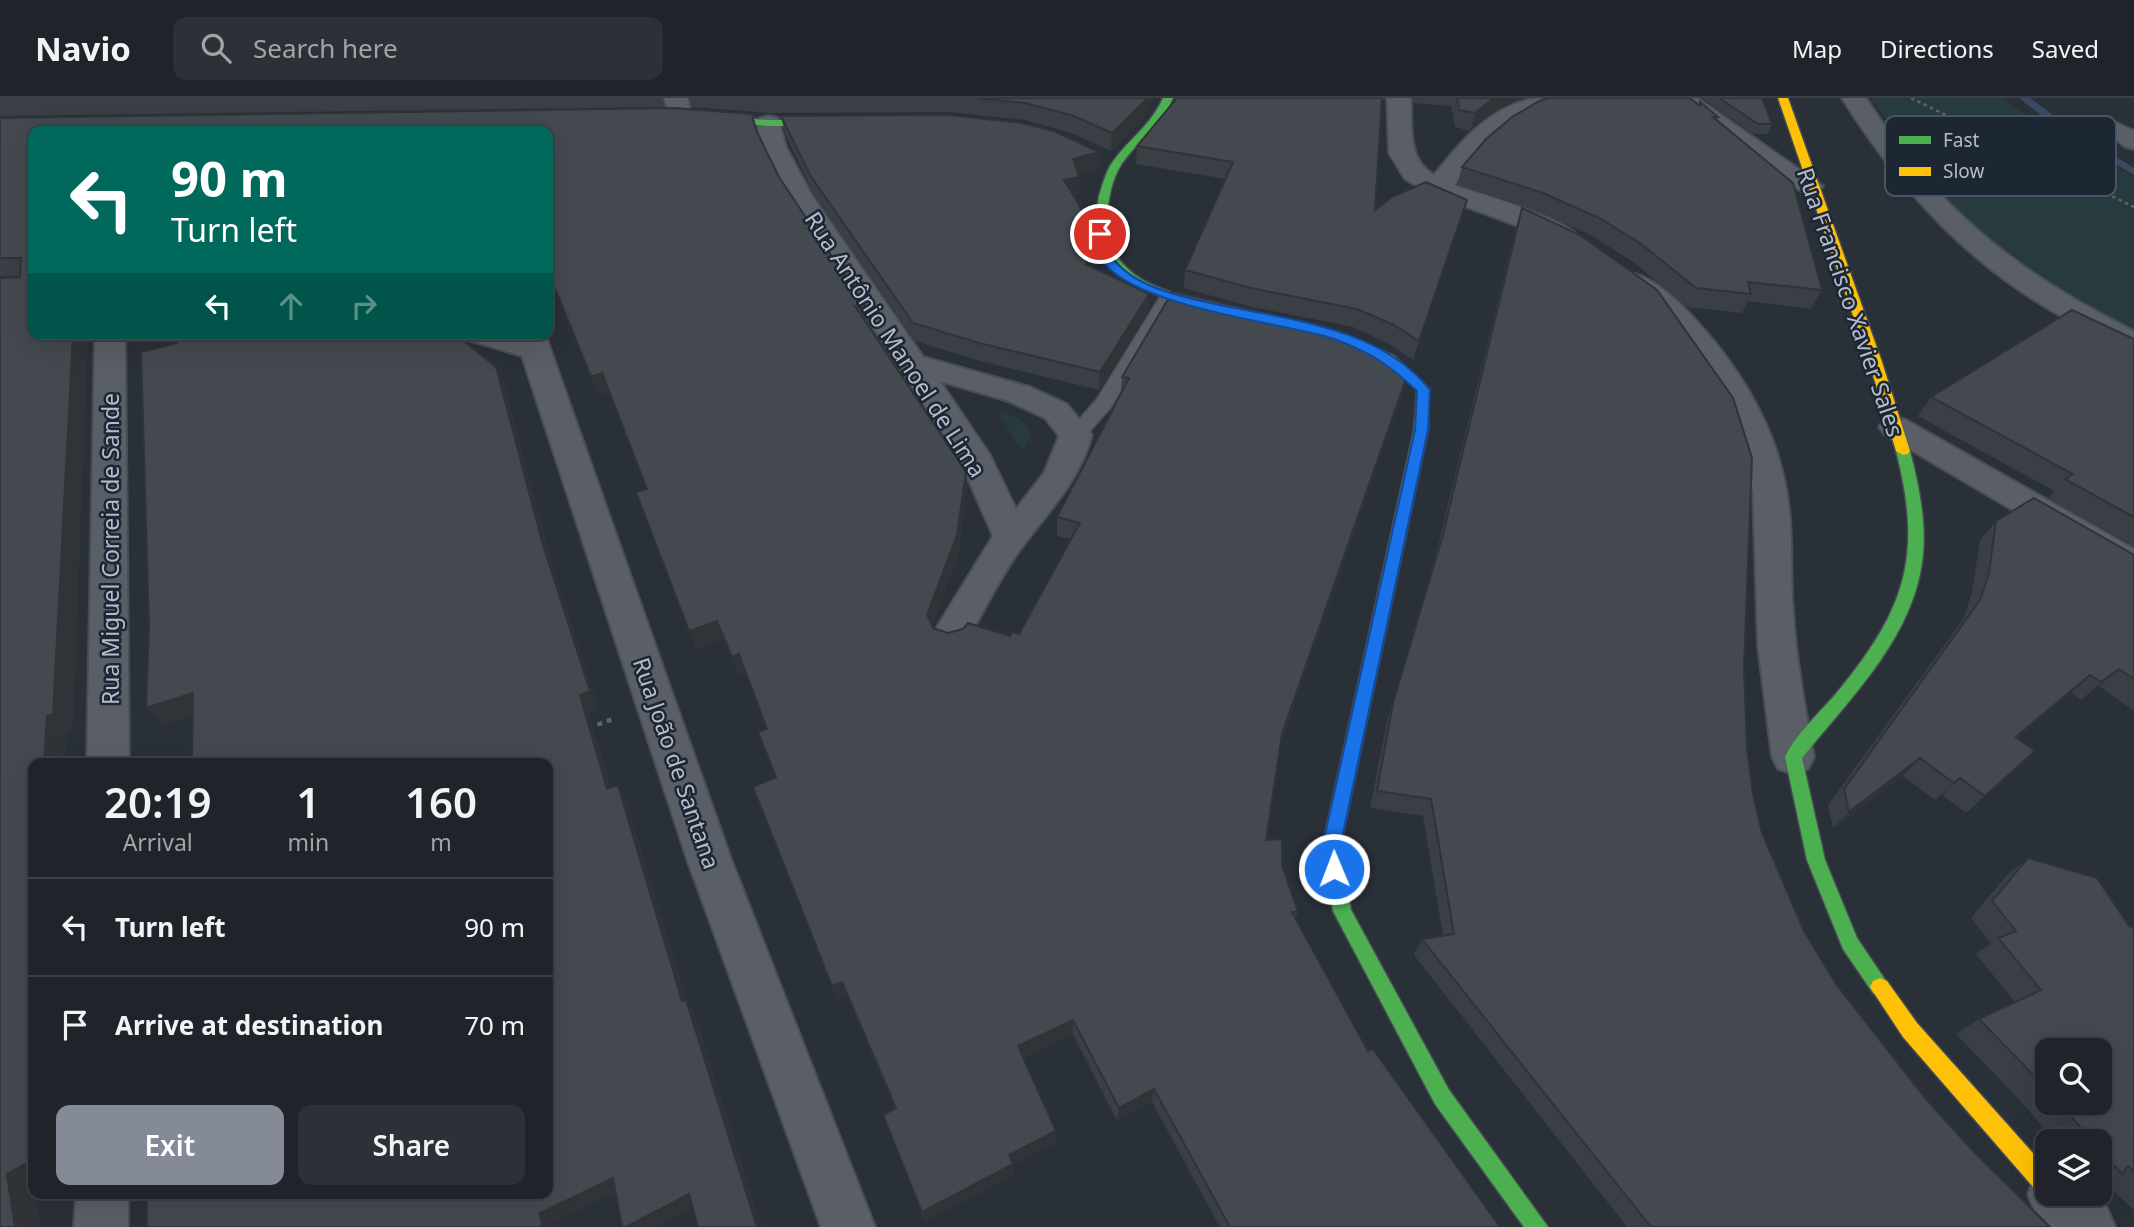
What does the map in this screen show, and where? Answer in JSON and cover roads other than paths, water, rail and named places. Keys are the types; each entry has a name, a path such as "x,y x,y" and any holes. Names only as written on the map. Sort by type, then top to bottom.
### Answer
{"street":[{"path":"1168,98 1165,112 1150,132 1115,165 1098,219 1102,248 1110,263 1130,279 1168,297 1233,312"},
{"path":"1399,98 1401,153 1414,174 1438,188 1538,223 1600,259 1652,295 1709,350 1735,391 1754,433 1770,492 1779,674 1793,757 1816,860 1850,943 1910,1030 2035,1171"},
{"path":"1438,188 1473,141 1495,124 1522,108 1565,98"},
{"path":"1682,98 1725,131 1810,186"},
{"name":"Rua Francisco Xavier Sales","path":"1783,98 1810,186 1883,381 1912,488 1919,533 1913,575 1891,628 1793,757"},
{"path":"1854,98 1885,141"},
{"path":"673,110 769,123 852,123"},
{"name":"Rua Antônio Manoel de Lima","path":"769,123 774,147 798,194 974,455 1011,537"},
{"path":"1097,156 1115,165"},
{"path":"1929,196 1964,233 2013,275 2067,309 2134,343"},
{"name":"Rua Miguel Correia de Sande","path":"108,758 110,340"},
{"path":"1349,340 1390,359 1423,390 1421,430 1331,848 1342,911 1442,1097 1536,1227"},
{"name":"Rua João de Santana","path":"532,342 709,859 848,1227"},
{"path":"911,363 1019,394 1056,411 1076,435 1070,460 1052,490 1011,537 951,635"},
{"path":"1895,427 2134,565"},
{"path":"101,1227 102,1199"},
{"path":"2066,1206 2088,1227"}],"lane":[{"path":"1076,435 1104,403 1168,297"}],"waterway":[{"path":"2024,98 2048,116"},
{"path":"2116,161 2134,172"}]}
